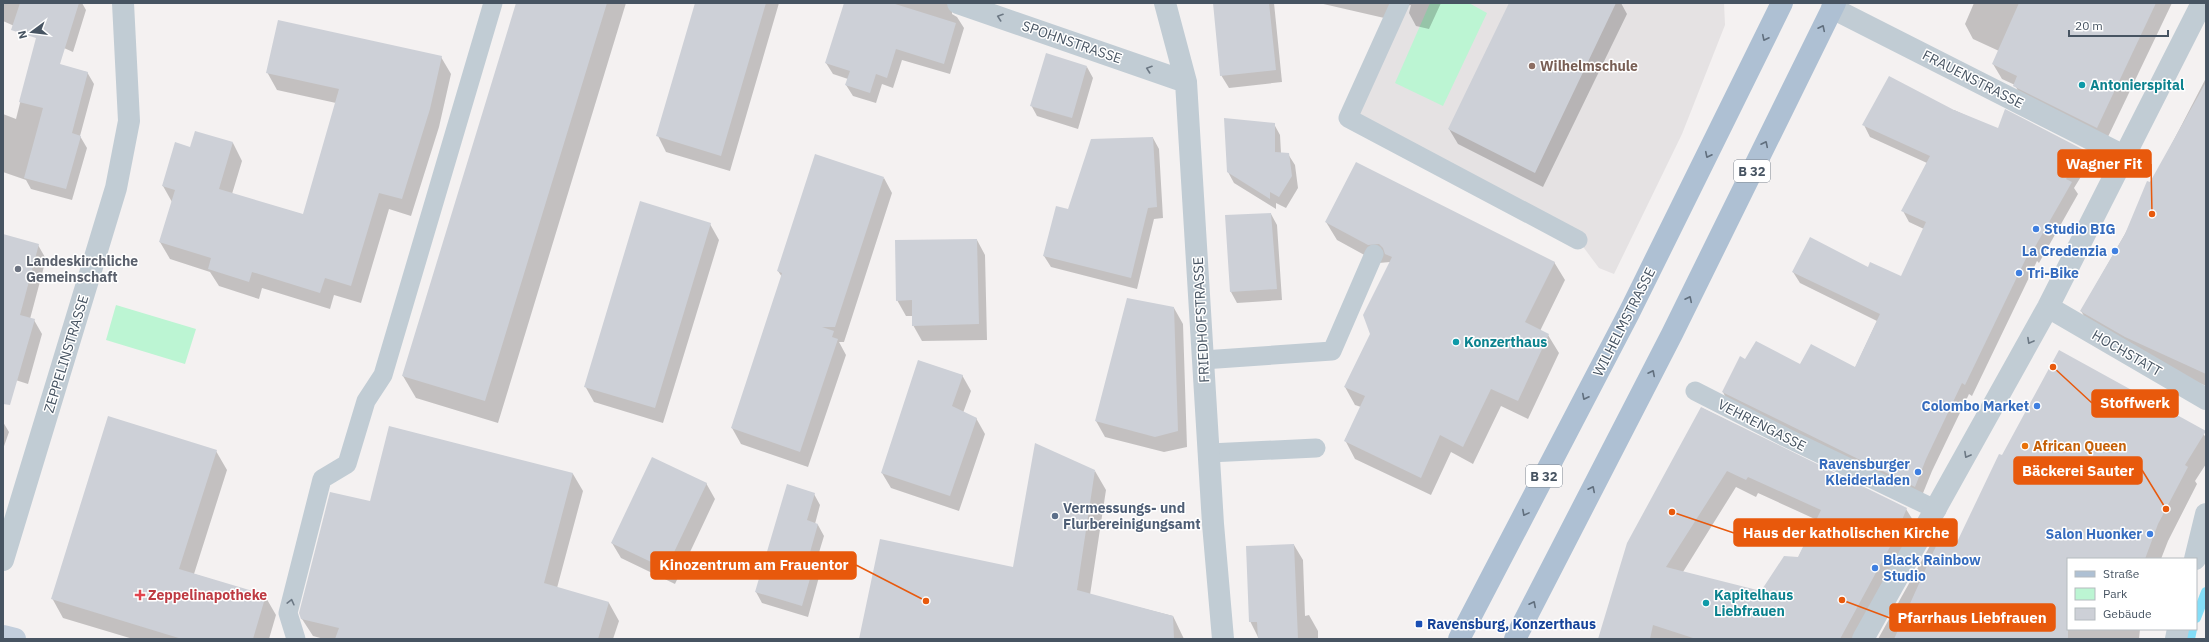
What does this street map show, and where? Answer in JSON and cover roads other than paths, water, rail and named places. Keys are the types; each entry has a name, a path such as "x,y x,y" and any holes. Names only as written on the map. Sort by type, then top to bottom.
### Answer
{"main road":[{"name":"WILHELMSTRASSE","path":"1460,639 1629,313 1782,3"},
{"name":"B 32","path":"1515,639 1672,334 1829,5"},
{"path":"3,636 15,639"}],"street":[{"name":"ZEPPELINSTRASSE","path":"3,560 116,188 129,121 123,3"},
{"name":"SPOHNSTRASSE","path":"958,3 1186,82"},
{"name":"FRIEDHOFSTRASSE","path":"1165,3 1186,82 1209,453 1223,639"},
{"path":"1863,639 2048,307 2126,157 2202,3"},
{"name":"FRAUENSTRASSE","path":"1829,5 2126,157"},
{"name":"HOCHSTATT","path":"2048,307 2206,399"},
{"path":"2195,558 2206,514"}],"lane":[{"path":"296,639 288,613 322,480 347,464 366,401 383,375 493,3"},
{"path":"1400,3 1348,118 1578,240"},
{"path":"1203,360 1332,351 1374,254"},
{"name":"VEHRENGASSE","path":"1695,391 1785,437 1936,510"},
{"path":"1209,453 1316,448"}],"waterway":[{"path":"2197,615 2206,592"},
{"path":"2190,639 2192,630"}],"place":[{"name":"Wilhelmschule","path":"1532,66"},
{"name":"Antonierspital","path":"2082,85"},
{"name":"Wagner Fit","path":"2152,214"},
{"name":"Studio BIG","path":"2036,229"},
{"name":"La Credenzia","path":"2115,251"},
{"name":"Landeskirchliche Gemeinschaft","path":"18,269"},
{"name":"Tri-Bike","path":"2019,273"},
{"name":"Konzerthaus","path":"1456,342"},
{"name":"Stoffwerk","path":"2053,367"},
{"name":"Colombo Market","path":"2037,406"},
{"name":"African Queen","path":"2025,446"},
{"name":"Ravensburger Kleiderladen","path":"1918,472"},
{"name":"Bäckerei Sauter","path":"2166,509"},
{"name":"Haus der katholischen Kirche","path":"1672,512"},
{"name":"Vermessungs- und Flurbereinigungsamt","path":"1055,516"},
{"name":"Salon Huonker","path":"2150,534"},
{"name":"Black Rainbow Studio","path":"1875,568"},
{"name":"Zeppelinapotheke","path":"140,595"},
{"name":"Pfarrhaus Liebfrauen","path":"1842,600"},
{"name":"Kinozentrum am Frauentor","path":"926,601"},
{"name":"Kapitelhaus Liebfrauen","path":"1706,603"},
{"name":"Ravensburg, Konzerthaus","path":"1419,624"}]}
